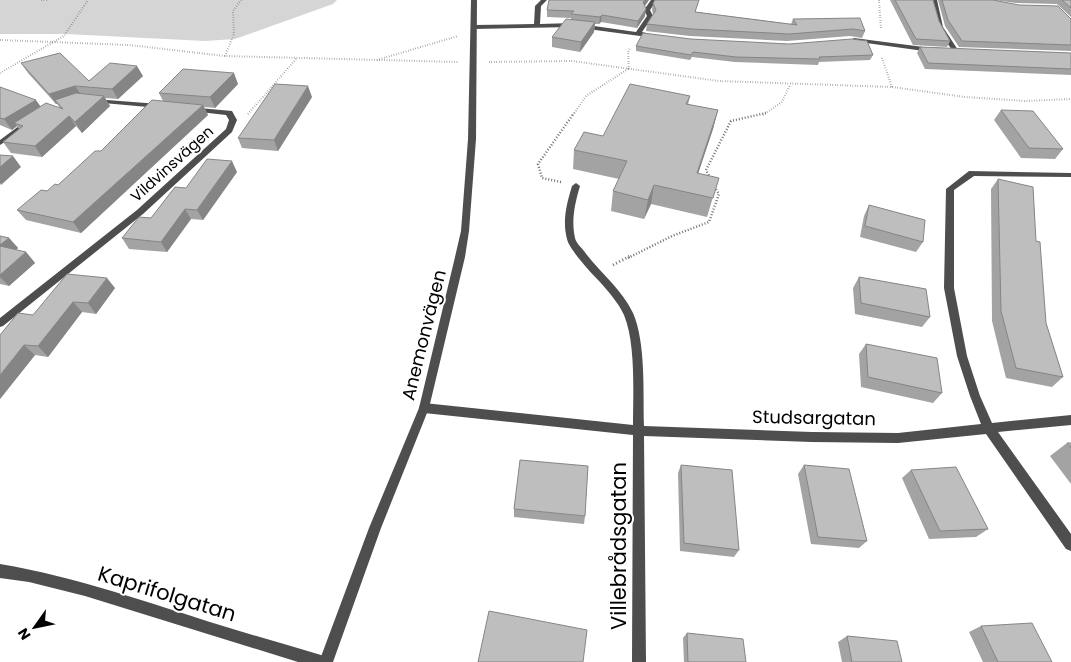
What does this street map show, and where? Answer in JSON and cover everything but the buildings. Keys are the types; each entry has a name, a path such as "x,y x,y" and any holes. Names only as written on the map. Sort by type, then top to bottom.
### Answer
{"street":[{"name":"Anemonvägen","path":"326,662 375,528 424,408 465,230 472,139 474,0"},
{"path":"537,25 538,6 544,0"},
{"path":"638,34 650,16 647,10 654,0"},
{"path":"934,0 944,34 955,50"},
{"path":"474,27 573,25 664,37"},
{"path":"850,40 921,50 938,50"},
{"path":"946,50 965,51"},
{"path":"82,100 168,107"},
{"name":"Vildvinsvägen","path":"0,323 140,212 229,130 233,120 228,113 177,107"},
{"path":"0,143 26,126"},
{"path":"1071,175 972,172 950,189 949,288 962,356 975,396 988,427 1071,545"},
{"path":"576,186 569,210 571,240 614,291 628,312 632,325 638,366 638,431"},
{"name":"Studsargatan","path":"424,408 638,431 898,438 988,427 1071,420"},
{"name":"Villebrådsgatan","path":"638,431 639,662"},
{"name":"Kaprifolgatan","path":"0,571 25,574 127,600 222,632 321,662"}],"path":[{"path":"41,0 48,0"},
{"path":"0,73 56,42 68,32 88,0"},
{"path":"225,56 233,44 235,34 233,11 241,0"},
{"path":"629,69 628,52 638,34"},
{"path":"375,61 460,35"},
{"path":"0,40 129,44 225,56 296,60 460,62"},
{"path":"233,120 248,114 296,60"},
{"path":"486,62 572,61 719,81 790,86 892,87 965,97 1026,101 1071,99"},
{"path":"576,186 542,178 538,164 586,96 629,69"},
{"path":"597,273 672,236 709,222 719,194 706,170 731,121 763,117 776,109 788,94 790,86"}],"shaded area":[{"path":"0,0 337,0 333,4 235,39 205,41 66,34 0,34"}]}
